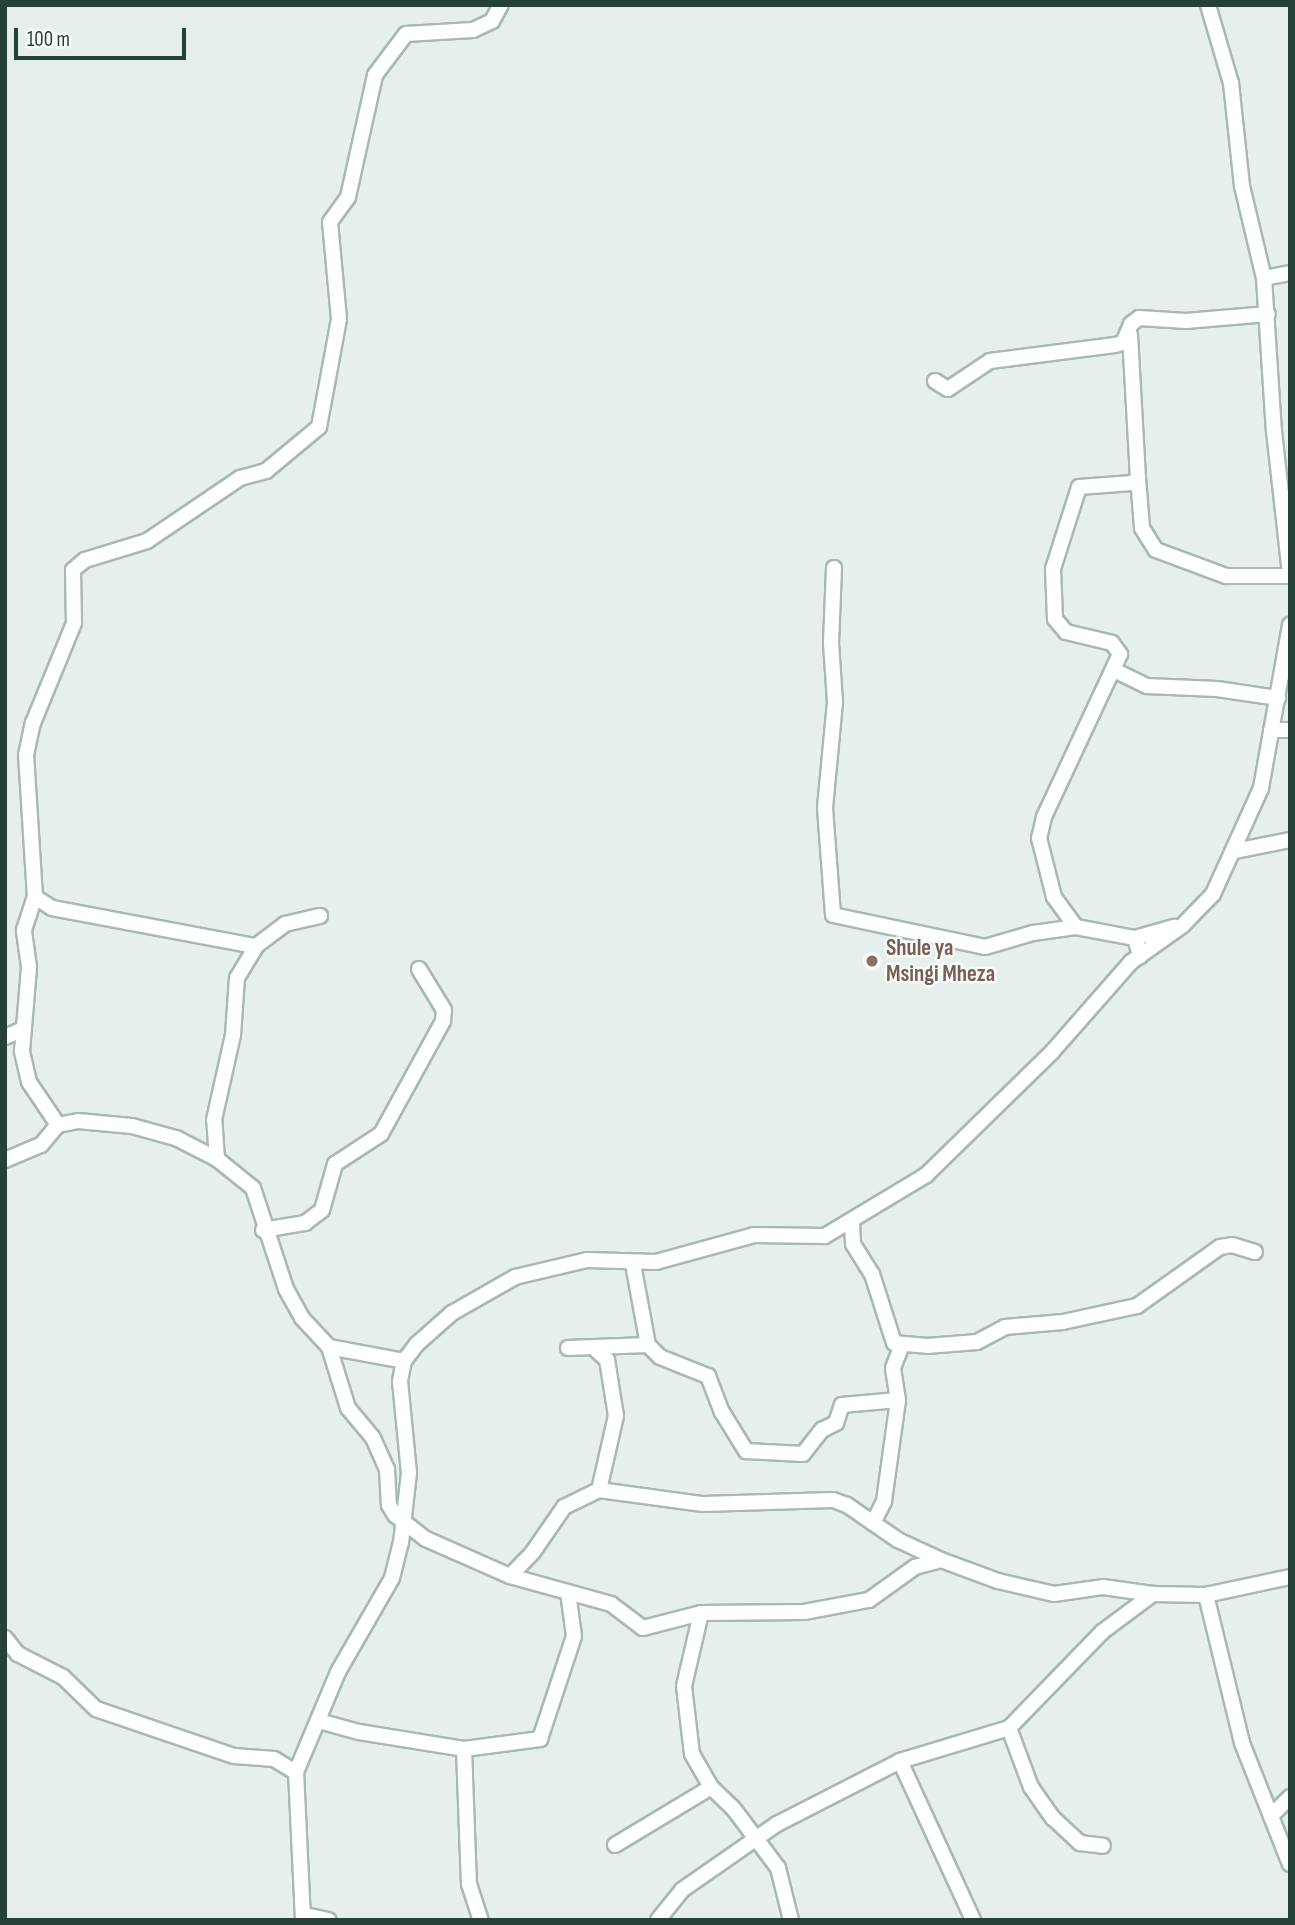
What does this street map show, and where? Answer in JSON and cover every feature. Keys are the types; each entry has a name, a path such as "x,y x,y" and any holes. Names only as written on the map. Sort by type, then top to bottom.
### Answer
{"street":[{"path":"58,1125 29,1082 22,1030 29,967 23,930 35,897 26,755 33,723 74,623 72,570 85,560 147,541 240,478 266,471 319,426 339,319 330,222 348,197 374,75 406,34 473,30 492,21 500,5"},
{"path":"1208,5 1231,83 1242,186 1264,278 1268,314 1287,524 1290,575 1226,576 1156,550 1142,528 1131,324 1139,318 1186,321 1268,314"},
{"path":"1264,278 1290,273"},
{"path":"935,381 948,388 990,361 1115,345 1130,335"},
{"path":"1076,927 1054,897 1040,838 1044,817 1114,670 1118,647 1066,632 1055,619 1052,569 1079,487 1132,482 1138,478"},
{"path":"834,568 831,643 835,702 825,808 833,915 985,947 1033,933 1076,927 1135,938 1183,925"},
{"path":"328,1920 304,1917 296,1772 338,1672 392,1578 410,1473 400,1397 404,1362 452,1313 515,1277 587,1260 633,1264 656,1262 754,1235 825,1236 852,1224 926,1175 1008,1097 1105,988 1140,956 1183,925 1213,894 1235,851 1261,788 1290,625"},
{"path":"1114,670 1147,686 1217,689 1278,698"},
{"path":"1271,730 1290,730"},
{"path":"1235,851 1290,840"},
{"path":"35,897 52,908 256,946"},
{"path":"217,1159 214,1120 233,1035 237,978 256,946 285,923 320,916"},
{"path":"1135,938 1140,956"},
{"path":"263,1230 305,1223 322,1210 335,1164 381,1134 443,1021 444,1010 419,969"},
{"path":"5,1037 22,1030"},
{"path":"5,1160 41,1145 58,1125 98,1121 132,1126 176,1138 217,1159 253,1188 263,1230 286,1289 302,1318 328,1347 348,1408 373,1438 387,1469 388,1505 402,1522 426,1539 510,1576 611,1604 649,1629 701,1613 804,1612 869,1600 915,1567 942,1560"},
{"path":"852,1224 853,1244 872,1274 890,1336 902,1345 959,1345 1005,1327 1063,1322 1138,1306 1220,1247 1232,1245 1255,1252"},
{"path":"633,1264 648,1345 660,1357 708,1376 722,1412 743,1448 756,1454 803,1454 822,1430 836,1423 842,1405 898,1400"},
{"path":"568,1348 648,1345"},
{"path":"873,1523 884,1501 898,1400 893,1368 902,1345"},
{"path":"328,1347 404,1362"},
{"path":"593,1347 607,1360 616,1416 599,1490"},
{"path":"510,1576 533,1552 564,1507 599,1490 703,1504 833,1500 942,1560 998,1581 1054,1594 1103,1587 1153,1594 1206,1595 1290,1577"},
{"path":"915,1567 922,1550"},
{"path":"319,1721 359,1732 464,1749 540,1739 574,1636 568,1592"},
{"path":"658,1920 682,1890 756,1838 900,1761 1009,1728 1102,1632 1153,1594"},
{"path":"1206,1595 1242,1743 1290,1864"},
{"path":"701,1613 684,1686 692,1754 711,1787 756,1838 778,1868 791,1920"},
{"path":"5,1638 18,1654 63,1677 96,1709 234,1756 274,1759 296,1772"},
{"path":"1009,1728 1031,1787 1053,1818 1080,1843 1103,1846"},
{"path":"464,1749 470,1884 481,1920"},
{"path":"900,1761 973,1920"},
{"path":"615,1845 711,1787"},
{"path":"1271,1816 1290,1797"}],"place":[{"name":"Shule ya Msingi Mheza","path":"872,961"}]}
